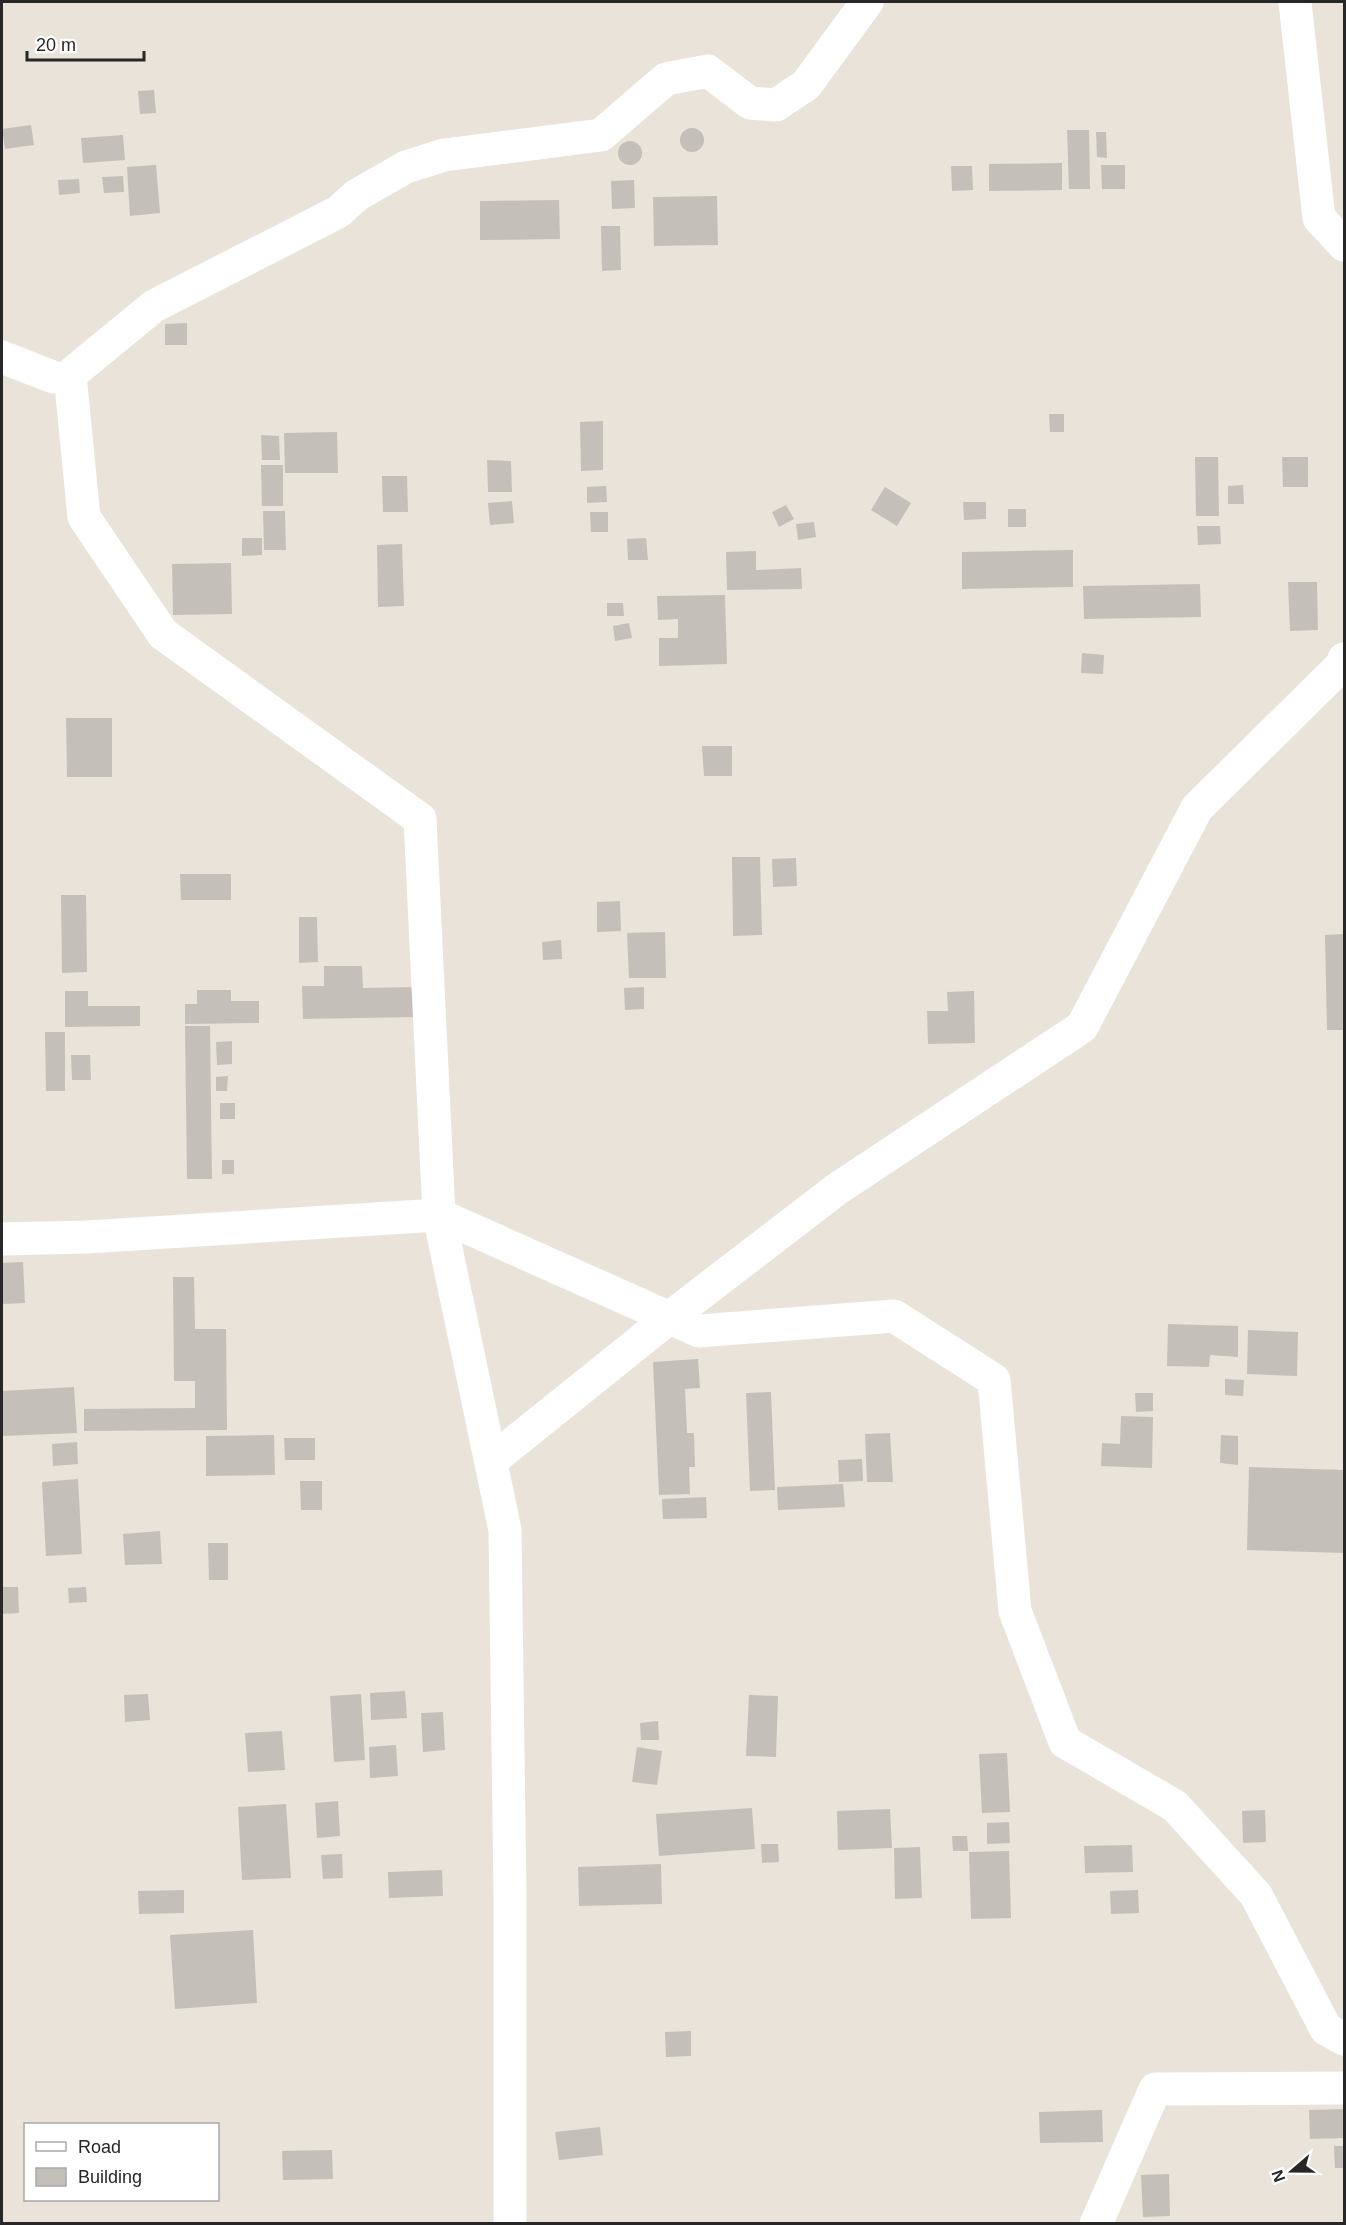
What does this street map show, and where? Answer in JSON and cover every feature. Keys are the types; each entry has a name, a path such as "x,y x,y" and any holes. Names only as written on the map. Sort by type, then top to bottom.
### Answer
{"street":[{"path":"510,2223 510,1896 505,1530 439,1215 420,819 163,634 84,517 70,375 154,306 338,212 357,195 406,167 444,155 601,135 666,79 708,71 750,103 776,105 807,85 867,2"},
{"path":"1295,2 1319,218 1344,245"},
{"path":"2,357 53,377"},
{"path":"491,1461 669,1318 837,1189 1082,1027 1197,808 1343,664 1344,659"},
{"path":"2,1239 99,1236 439,1215 699,1330 894,1316 994,1380 1015,1611 1065,1742 1175,1806 1256,1895 1326,2029 1344,2039"},
{"path":"1096,2223 1155,2089 1344,2088"}],"building":[{"path":"154,90 156,113 140,114 138,91"},
{"path":"31,125 34,145 5,149 2,129"},
{"path":"692,128 697,129 703,135 703,145 697,151 692,152 687,151 681,145 680,140 681,135 687,129"},
{"path":"1067,130 1089,130 1090,189 1069,189"},
{"path":"1096,132 1106,132 1107,158 1097,157"},
{"path":"123,135 125,160 83,163 81,138"},
{"path":"625,141 635,141 642,148 642,158 635,165 625,165 618,158 618,148"},
{"path":"1062,163 1062,190 989,191 989,164"},
{"path":"156,165 160,213 130,216 127,167"},
{"path":"1101,165 1125,165 1125,189 1102,189"},
{"path":"951,166 972,166 973,190 952,191"},
{"path":"123,176 124,192 104,193 102,177"},
{"path":"79,179 80,193 59,195 58,180"},
{"path":"634,180 635,208 612,209 611,181"},
{"path":"717,196 718,245 654,246 653,197"},
{"path":"559,200 560,239 480,240 480,201"},
{"path":"601,226 620,226 621,270 602,271"},
{"path":"187,323 187,345 165,345 165,324"},
{"path":"1049,414 1064,414 1064,432 1050,432"},
{"path":"603,421 603,470 581,471 580,422"},
{"path":"337,432 338,473 285,473 284,433"},
{"path":"261,435 279,436 280,460 262,460"},
{"path":"1195,457 1218,457 1219,516 1196,516"},
{"path":"1282,457 1308,457 1308,487 1283,487"},
{"path":"487,460 511,461 512,492 488,492"},
{"path":"261,465 283,465 283,506 262,506"},
{"path":"382,476 407,476 408,512 383,512"},
{"path":"1243,485 1244,504 1228,504 1228,486"},
{"path":"606,486 607,502 587,503 587,487"},
{"path":"885,487 911,503 897,526 871,510"},
{"path":"512,501 514,523 490,525 488,503"},
{"path":"963,502 986,502 986,519 964,520"},
{"path":"786,505 794,519 779,527 772,512"},
{"path":"1008,509 1026,509 1026,527 1008,527"},
{"path":"263,511 285,511 286,550 264,550"},
{"path":"590,512 608,512 608,532 591,532"},
{"path":"814,522 816,537 798,540 796,524"},
{"path":"1197,526 1220,526 1221,544 1198,545"},
{"path":"242,538 262,538 262,555 242,556"},
{"path":"646,538 648,560 628,560 627,539"},
{"path":"402,544 404,606 378,607 377,545"},
{"path":"1073,550 1073,587 962,589 962,552"},
{"path":"756,551 756,570 801,568 802,589 727,590 726,552"},
{"path":"231,563 232,614 173,615 172,564"},
{"path":"1288,582 1317,582 1318,630 1290,631"},
{"path":"1200,584 1201,617 1084,619 1083,586"},
{"path":"725,595 727,664 659,666 659,638 678,638 678,619 658,620 657,596"},
{"path":"607,603 623,603 624,616 607,616"},
{"path":"629,623 632,638 615,641 613,626"},
{"path":"1082,653 1104,655 1103,674 1081,673"},
{"path":"66,718 112,718 112,777 67,777"},
{"path":"702,746 732,746 732,776 704,776"},
{"path":"732,857 760,857 762,935 733,936"},
{"path":"796,858 797,886 773,887 772,859"},
{"path":"180,874 231,874 231,900 181,900"},
{"path":"61,895 86,895 87,972 62,973"},
{"path":"620,901 621,931 597,932 597,902"},
{"path":"299,917 317,917 318,962 299,963"},
{"path":"665,932 666,978 629,978 627,933"},
{"path":"1344,934 1344,1030 1327,1030 1325,935"},
{"path":"561,940 562,959 543,960 542,942"},
{"path":"324,966 362,966 363,988 413,987 414,1017 303,1019 302,986 324,986"},
{"path":"644,987 644,1009 625,1010 624,988"},
{"path":"197,990 231,990 231,1001 259,1001 259,1023 185,1024 185,1004 197,1004"},
{"path":"65,991 88,991 88,1006 140,1006 140,1026 65,1027"},
{"path":"974,991 975,1043 928,1044 927,1011 948,1011 947,992"},
{"path":"185,1026 210,1026 212,1179 187,1179"},
{"path":"45,1032 65,1032 65,1091 46,1091"},
{"path":"232,1041 232,1064 217,1065 216,1042"},
{"path":"71,1055 90,1055 91,1080 72,1080"},
{"path":"228,1076 227,1091 216,1091 216,1077"},
{"path":"220,1103 235,1103 235,1119 220,1119"},
{"path":"222,1160 234,1160 234,1174 222,1174"},
{"path":"23,1262 25,1303 2,1304 2,1263"},
{"path":"173,1277 194,1277 195,1329 226,1329 227,1430 84,1431 84,1409 195,1408 195,1381 174,1381"},
{"path":"1168,1324 1238,1326 1238,1357 1210,1355 1209,1367 1167,1366"},
{"path":"1248,1330 1298,1332 1297,1376 1247,1374"},
{"path":"698,1359 700,1388 685,1389 687,1433 694,1433 695,1467 689,1467 690,1494 659,1495 653,1362"},
{"path":"1225,1379 1244,1380 1243,1396 1225,1395"},
{"path":"74,1387 77,1433 2,1436 2,1391"},
{"path":"771,1392 775,1490 750,1491 746,1393"},
{"path":"1135,1393 1153,1393 1153,1411 1136,1412"},
{"path":"1121,1416 1153,1417 1152,1468 1101,1466 1102,1443 1120,1444"},
{"path":"890,1433 893,1482 867,1482 865,1434"},
{"path":"274,1435 275,1475 206,1476 206,1436"},
{"path":"1221,1435 1238,1436 1238,1465 1220,1463"},
{"path":"284,1438 315,1438 315,1460 285,1460"},
{"path":"77,1442 78,1464 53,1466 52,1444"},
{"path":"862,1459 863,1481 839,1482 838,1460"},
{"path":"1249,1467 1344,1470 1344,1553 1247,1550"},
{"path":"78,1479 82,1554 46,1556 42,1482"},
{"path":"300,1481 322,1481 322,1510 301,1510"},
{"path":"843,1484 845,1507 778,1510 777,1487"},
{"path":"706,1497 707,1518 663,1519 662,1499"},
{"path":"160,1531 162,1564 125,1565 123,1534"},
{"path":"208,1543 228,1543 228,1580 209,1580"},
{"path":"2,1587 18,1587 19,1613 2,1614"},
{"path":"86,1587 87,1602 69,1603 68,1588"},
{"path":"405,1691 407,1718 371,1720 370,1693"},
{"path":"148,1694 150,1720 125,1722 124,1695"},
{"path":"361,1694 365,1760 334,1762 330,1696"},
{"path":"749,1695 778,1696 776,1757 746,1756"},
{"path":"443,1712 445,1750 423,1752 421,1713"},
{"path":"658,1721 659,1740 641,1740 640,1723"},
{"path":"282,1731 285,1770 248,1772 245,1733"},
{"path":"396,1745 398,1776 370,1778 369,1747"},
{"path":"637,1747 662,1751 657,1785 632,1782"},
{"path":"1007,1753 1010,1812 982,1813 979,1754"},
{"path":"338,1801 340,1836 317,1838 315,1803"},
{"path":"286,1804 291,1878 242,1880 238,1807"},
{"path":"752,1808 755,1849 659,1856 656,1814"},
{"path":"890,1809 892,1848 838,1850 837,1811"},
{"path":"1265,1810 1266,1842 1243,1843 1242,1811"},
{"path":"1009,1822 1010,1843 987,1844 987,1823"},
{"path":"952,1836 967,1836 968,1851 953,1851"},
{"path":"761,1844 778,1844 779,1862 762,1863"},
{"path":"1132,1845 1133,1872 1085,1873 1084,1846"},
{"path":"920,1847 922,1898 895,1899 894,1848"},
{"path":"1009,1851 1011,1918 971,1919 969,1852"},
{"path":"342,1854 343,1878 323,1879 321,1855"},
{"path":"661,1864 662,1904 579,1906 578,1867"},
{"path":"442,1870 443,1896 389,1898 388,1872"},
{"path":"184,1890 184,1913 139,1914 138,1891"},
{"path":"1138,1890 1139,1913 1111,1914 1110,1891"},
{"path":"253,1930 257,2003 175,2009 170,1935"},
{"path":"691,2031 691,2056 666,2057 665,2032"},
{"path":"1344,2109 1344,2138 1310,2139 1309,2110"},
{"path":"1102,2110 1103,2142 1040,2143 1039,2112"},
{"path":"600,2127 603,2155 559,2160 555,2132"},
{"path":"1334,2146 1344,2146 1344,2168 1335,2168"},
{"path":"332,2150 333,2179 283,2180 282,2151"},
{"path":"1169,2174 1170,2216 1143,2217 1141,2175"}]}
